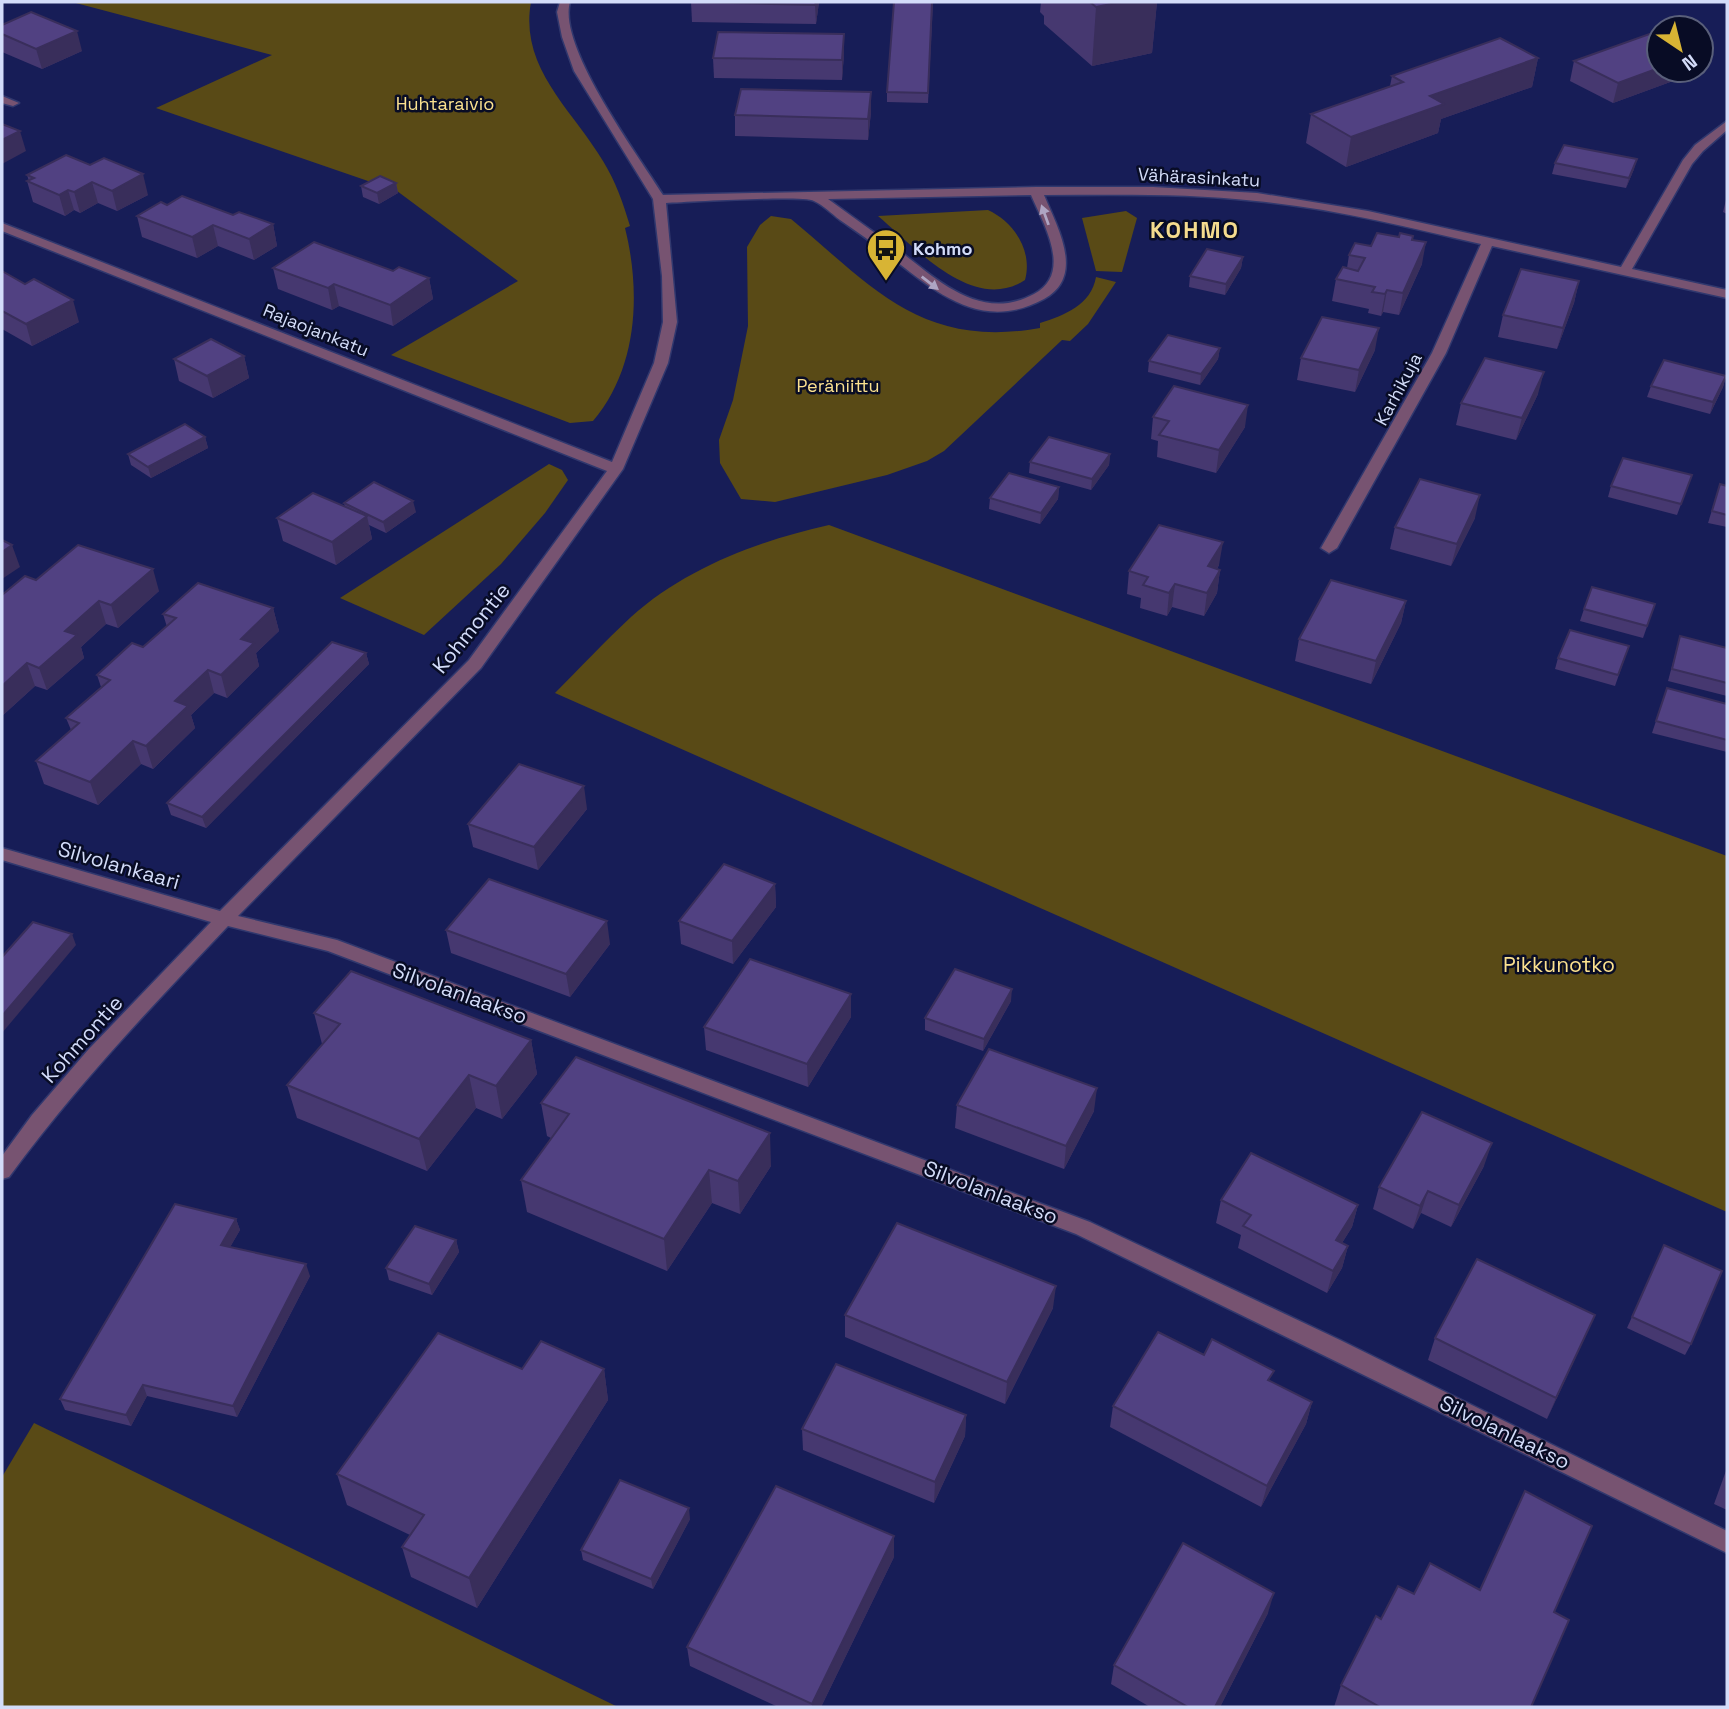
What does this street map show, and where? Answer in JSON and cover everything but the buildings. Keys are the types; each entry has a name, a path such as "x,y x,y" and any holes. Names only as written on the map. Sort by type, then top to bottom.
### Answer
{"street":[{"name":"Kohmontie","path":"2,1171 95,1055 224,919 475,664 616,469 661,363 670,322 669,280 659,200 580,71 566,37 562,12 565,2"},
{"path":"1625,271 1687,163 1699,148 1727,124"},
{"name":"Vähärasinkatu","path":"659,200 1036,191 1153,191 1257,197 1354,213 1727,294"},
{"path":"817,197 940,290 965,303 994,308 1042,297 1059,281 1062,269 1060,256 1036,191"},
{"name":"Rajaojankatu","path":"2,227 616,469"},
{"name":"Karhikuja","path":"1328,548 1439,353 1488,241"},
{"name":"Silvolankaari","path":"2,854 224,919"},
{"name":"Silvolanlaakso","path":"224,919 331,945 1083,1228 1332,1347 1727,1542"}],"green space":[{"name":"Huhtaraivio","path":"72,2 531,2 529,26 533,48 541,68 551,87 608,169 630,226 625,228 633,278 632,329 619,377 608,400 593,421 570,423 391,355 518,281 397,191 156,108 272,55"},
{"path":"988,210 1006,222 1024,248 1027,269 1025,280 1005,288 985,289 965,283 927,259 878,216"},
{"path":"1126,211 1137,218 1122,272 1096,271 1082,218"},
{"name":"Peräniittu","path":"771,216 791,219 874,289 902,307 931,321 962,329 998,332 1040,328 1040,323 1076,308 1083,302 1096,277 1116,282 1088,324 1070,341 1062,340 944,451 927,461 887,475 775,502 741,499 720,463 719,440 733,400 748,326 747,247 760,225"},
{"path":"549,464 562,470 568,480 545,513 501,564 424,635 340,598"},
{"name":"Pikkunotko","path":"829,525 1727,856 1727,1212 555,693 631,617 675,584 750,548"},
{"path":"34,1423 618,1707 2,1707 2,1477"}],"place":[{"name":"Kohmo","path":"886,282"}],"district":[{"name":"KOHMO","path":"1195,230"}]}
